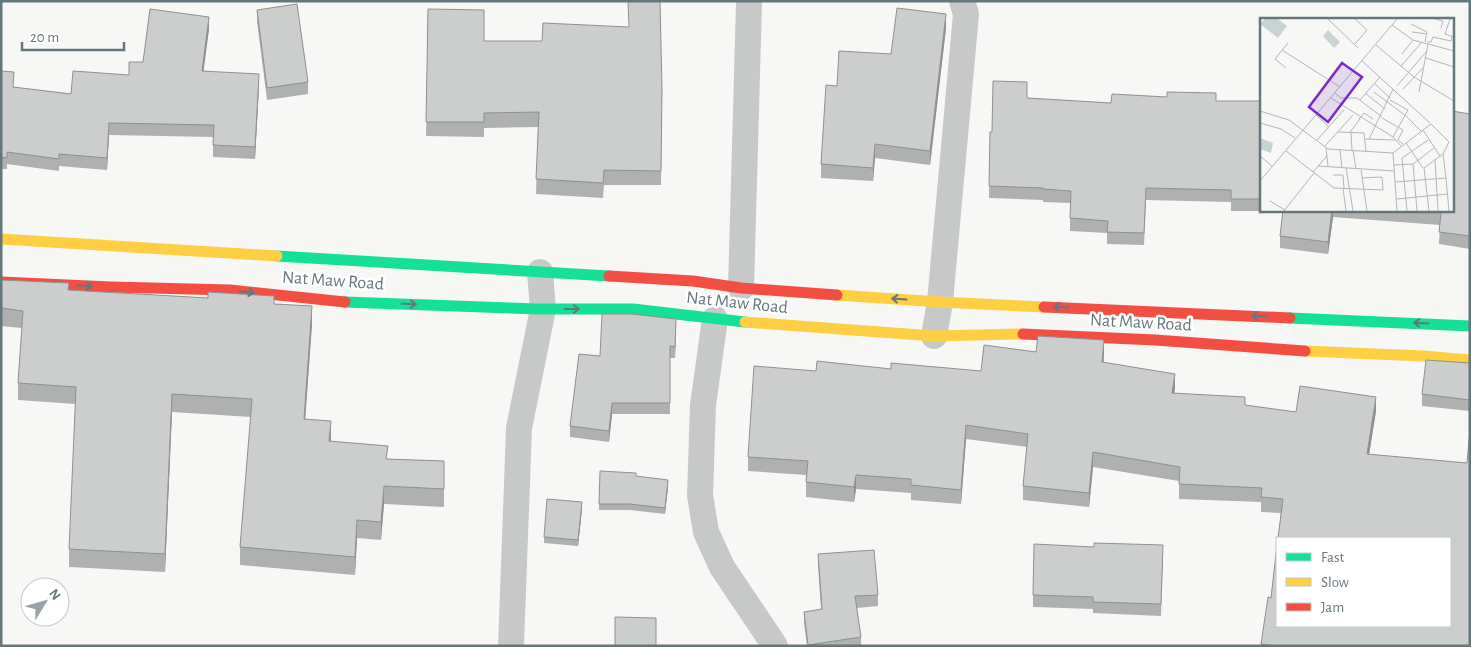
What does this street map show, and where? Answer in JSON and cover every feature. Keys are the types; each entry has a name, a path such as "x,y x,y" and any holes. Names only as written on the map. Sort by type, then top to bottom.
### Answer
{"main road":[{"name":"Nat Maw Road","path":"1,240 693,281 741,288 940,302 1470,326"},
{"name":"Nat Maw Road","path":"1,282 230,290 340,302 543,309 634,309 760,324 934,336 1040,335 1155,340 1284,350 1470,360"}],"street":[{"path":"934,336 940,302 966,14 962,1"},
{"path":"741,288 749,2"},
{"path":"512,646 519,428 543,309 540,272"},
{"path":"715,318 702,432 700,495 706,532 722,567 775,646"}],"building":[{"path":"628,1 660,1 661,171 604,170 603,183 536,179 539,112 484,113 484,122 426,122 428,9 484,10 484,41 542,41 543,23 629,27"},
{"path":"297,4 308,82 267,88 257,10"},
{"path":"897,8 946,14 930,151 875,144 873,168 821,164 826,85 837,86 839,51 891,54"},
{"path":"150,9 209,17 202,71 259,74 255,147 213,145 214,125 109,123 107,158 59,154 59,159 7,152 7,158 1,157 1,71 14,72 13,87 71,94 73,71 129,75 129,62 143,62"},
{"path":"993,81 1027,82 1027,98 1111,103 1112,94 1167,97 1167,92 1216,93 1216,101 1260,101 1260,199 1231,199 1231,190 1146,188 1144,233 1107,232 1108,221 1070,218 1071,191 989,186 990,132 992,132"},
{"path":"1454,111 1470,114 1470,236 1439,232 1441,213 1417,211 1454,211"},
{"path":"1283,211 1332,211 1328,242 1280,236"},
{"path":"1,280 69,283 68,290 208,298 208,292 274,296 274,304 312,306 304,419 331,421 329,441 388,446 386,459 444,461 444,489 384,486 381,522 357,520 355,557 240,547 252,399 172,394 165,554 69,549 76,387 18,383 23,311 1,308"},
{"path":"602,314 632,314 676,319 675,347 670,346 670,403 612,403 609,431 570,426 579,354 600,356"},
{"path":"1038,336 1104,340 1102,362 1175,374 1172,393 1245,397 1245,405 1296,412 1300,386 1376,397 1367,454 1467,463 1470,429 1470,646 1276,646 1261,644 1268,597 1271,598 1276,554 1276,627 1451,627 1451,537 1278,537 1283,499 1261,497 1262,488 1179,484 1180,467 1093,452 1089,493 1023,486 1028,434 966,425 961,490 911,485 911,479 856,475 854,487 806,482 808,461 748,457 754,366 816,371 817,361 891,369 891,363 981,371 984,345 1036,352"},
{"path":"1426,360 1470,363 1470,400 1422,394"},
{"path":"600,471 636,473 636,476 668,480 665,508 630,504 599,504"},
{"path":"547,499 582,502 578,540 544,537"},
{"path":"1094,543 1163,545 1161,604 1093,602 1093,597 1033,595 1034,544 1094,547"},
{"path":"874,550 878,595 855,596 861,637 808,645 804,612 822,609 818,554"},
{"path":"615,617 656,618 656,646 615,646"}],"traffic: fast":[{"path":"277,256 609,276"},
{"path":"345,302 538,309 633,309 745,322"},
{"path":"1290,318 1470,326"}],"traffic: slow":[{"path":"1,239 277,256"},
{"path":"837,295 1044,307"},
{"path":"745,322 934,336 1023,334"},
{"path":"1305,351 1470,360"}],"traffic: jam":[{"path":"609,276 693,281 741,288 837,295"},
{"path":"1,282 230,290 345,302"},
{"path":"1044,307 1290,318"},
{"path":"1023,334 1155,340 1305,351"}]}
